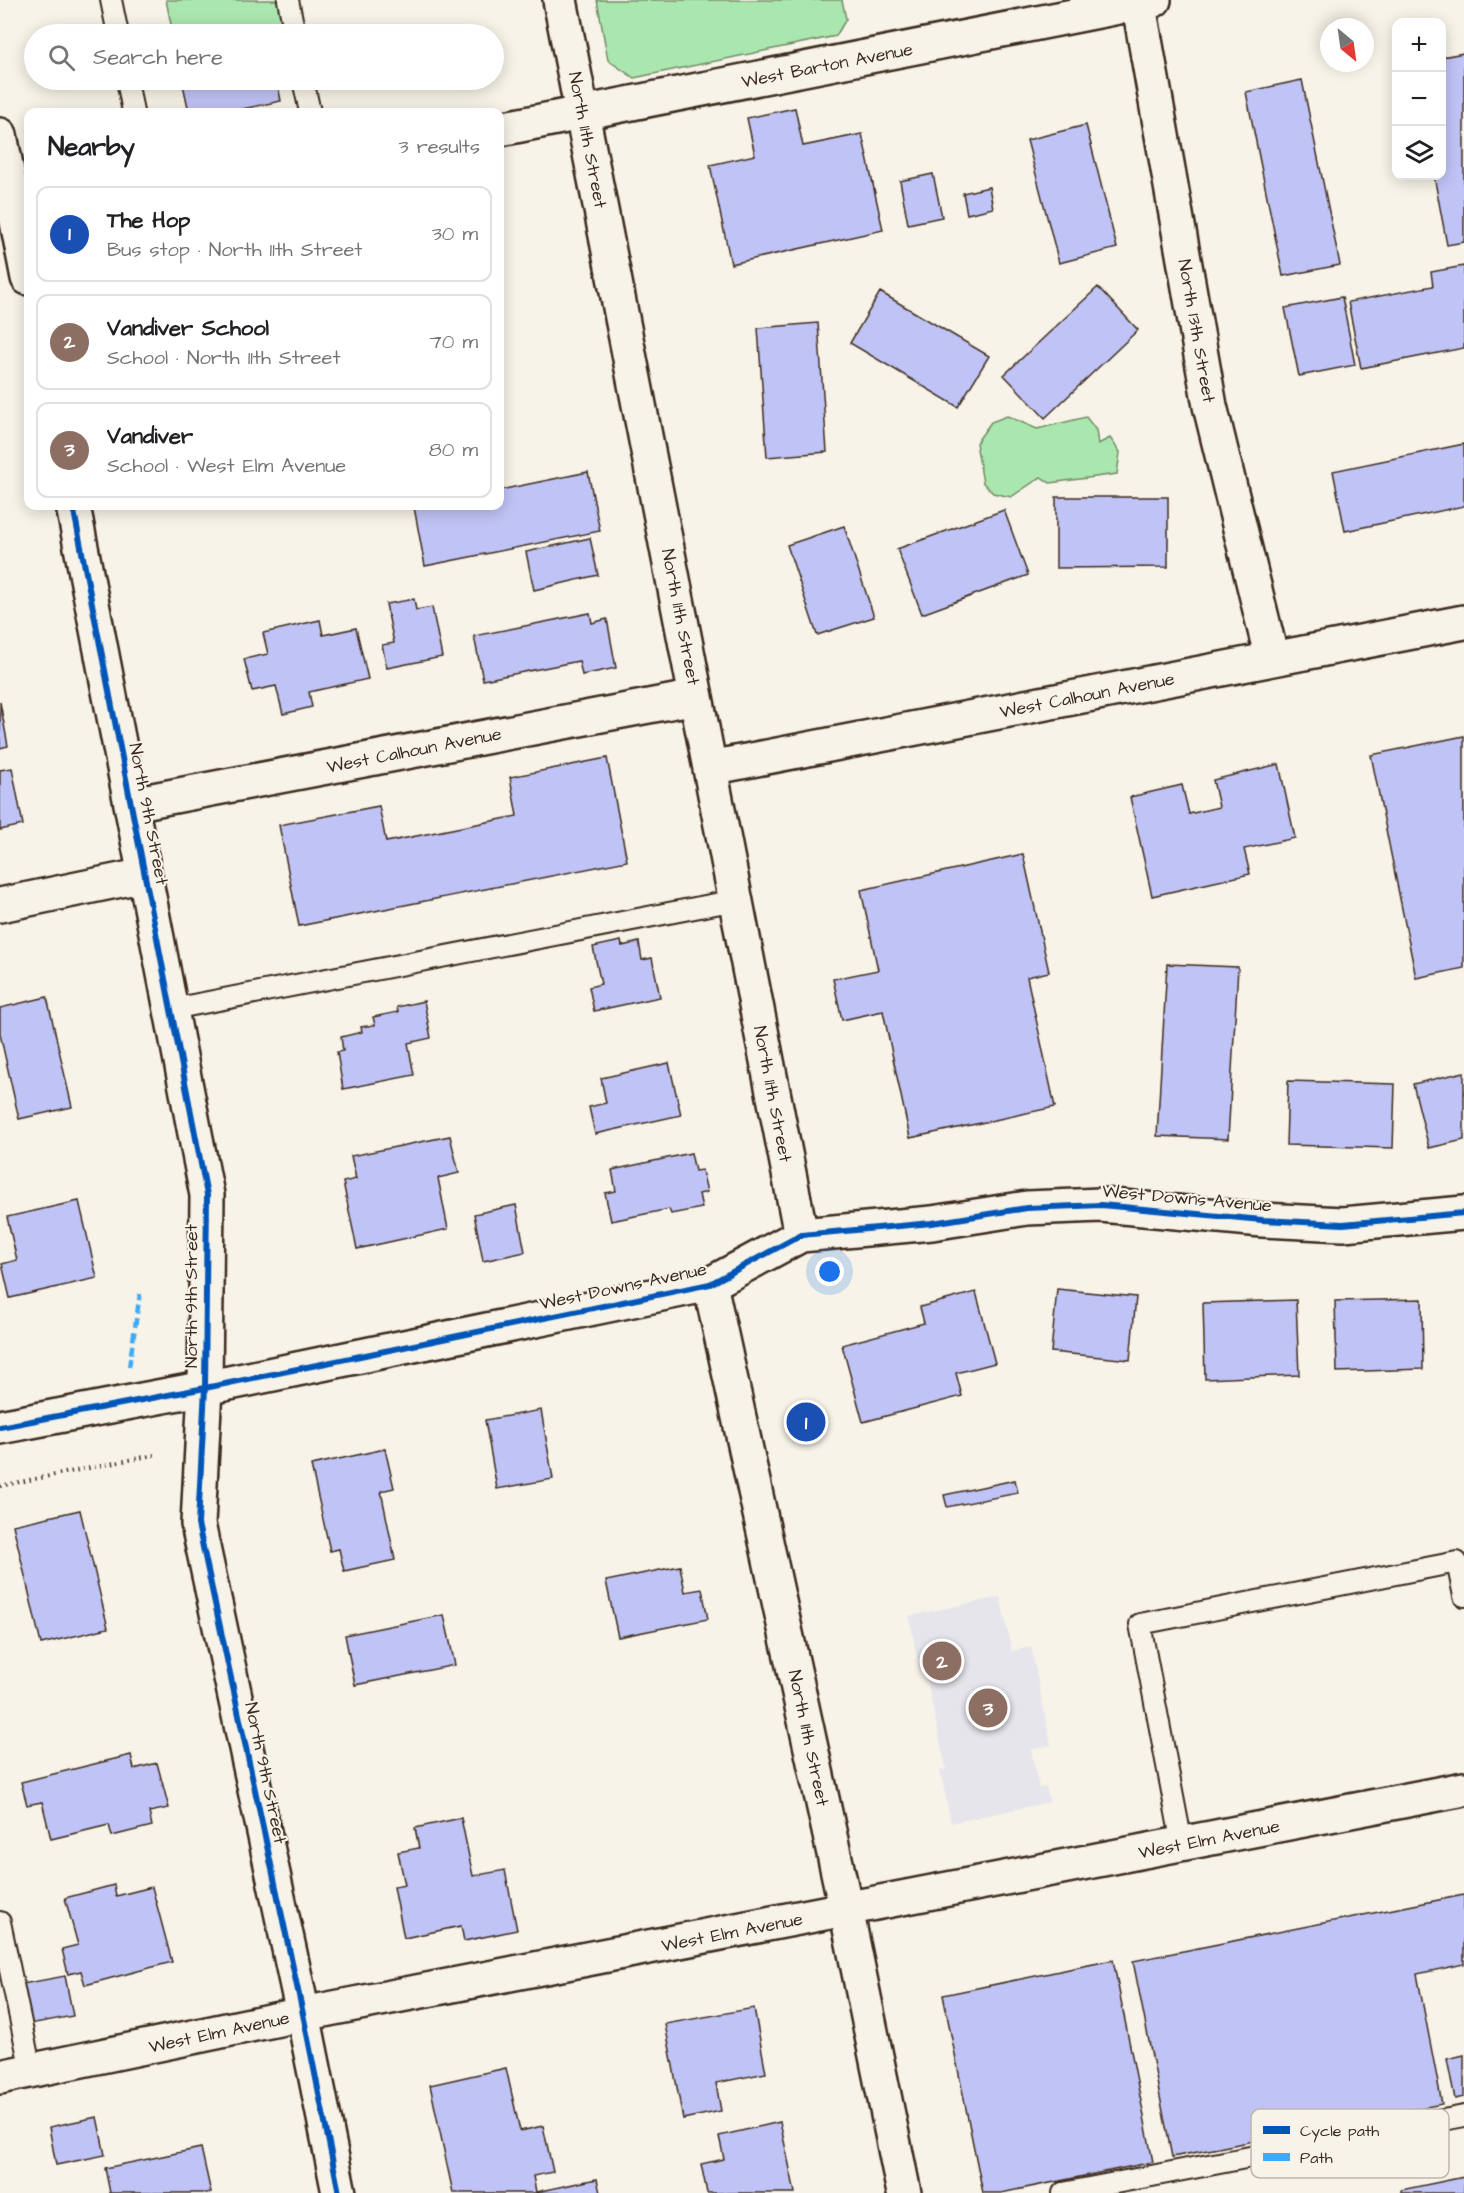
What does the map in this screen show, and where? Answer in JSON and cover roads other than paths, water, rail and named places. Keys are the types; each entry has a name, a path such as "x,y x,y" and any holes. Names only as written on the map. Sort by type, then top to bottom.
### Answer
{"street":[{"name":"North 11th Street","path":"561,0 801,1235"},
{"name":"West Barton Avenue","path":"504,128 1144,1"},
{"name":"North 13th Street","path":"1144,1 1210,406 1272,659"},
{"path":"0,135 15,225 24,262"},
{"name":"North 9th Street","path":"74,510 207,1195 206,1389 198,1524 339,2193"},
{"name":"West Calhoun Avenue","path":"710,768 1464,622"},
{"name":"West Calhoun Avenue","path":"132,804 696,697"},
{"path":"0,905 145,875"},
{"name":"West Downs Avenue","path":"0,1427 206,1389 710,1284 801,1235 932,1224 1027,1208 1101,1205 1262,1220 1343,1224 1464,1213"},
{"name":"North 11th Street","path":"710,1284 846,1910 904,2193"},
{"name":"West Elm Avenue","path":"0,2077 303,2014 1464,1789"}],"lane":[{"path":"111,0 116,24"},
{"path":"288,0 293,24"},
{"path":"129,90 132,108"},
{"path":"305,90 309,108"},
{"path":"172,1009 736,900"},
{"path":"1182,1844 1140,1624 1458,1562 1464,1596"},
{"path":"0,1922 31,2071"},
{"path":"1449,2119 1464,2116"},
{"path":"1063,2193 1251,2157"}],"place":[{"name":"The Hop","path":"806,1422"},
{"name":"Vandiver School","path":"942,1661"},
{"name":"Vandiver","path":"988,1708"}]}
